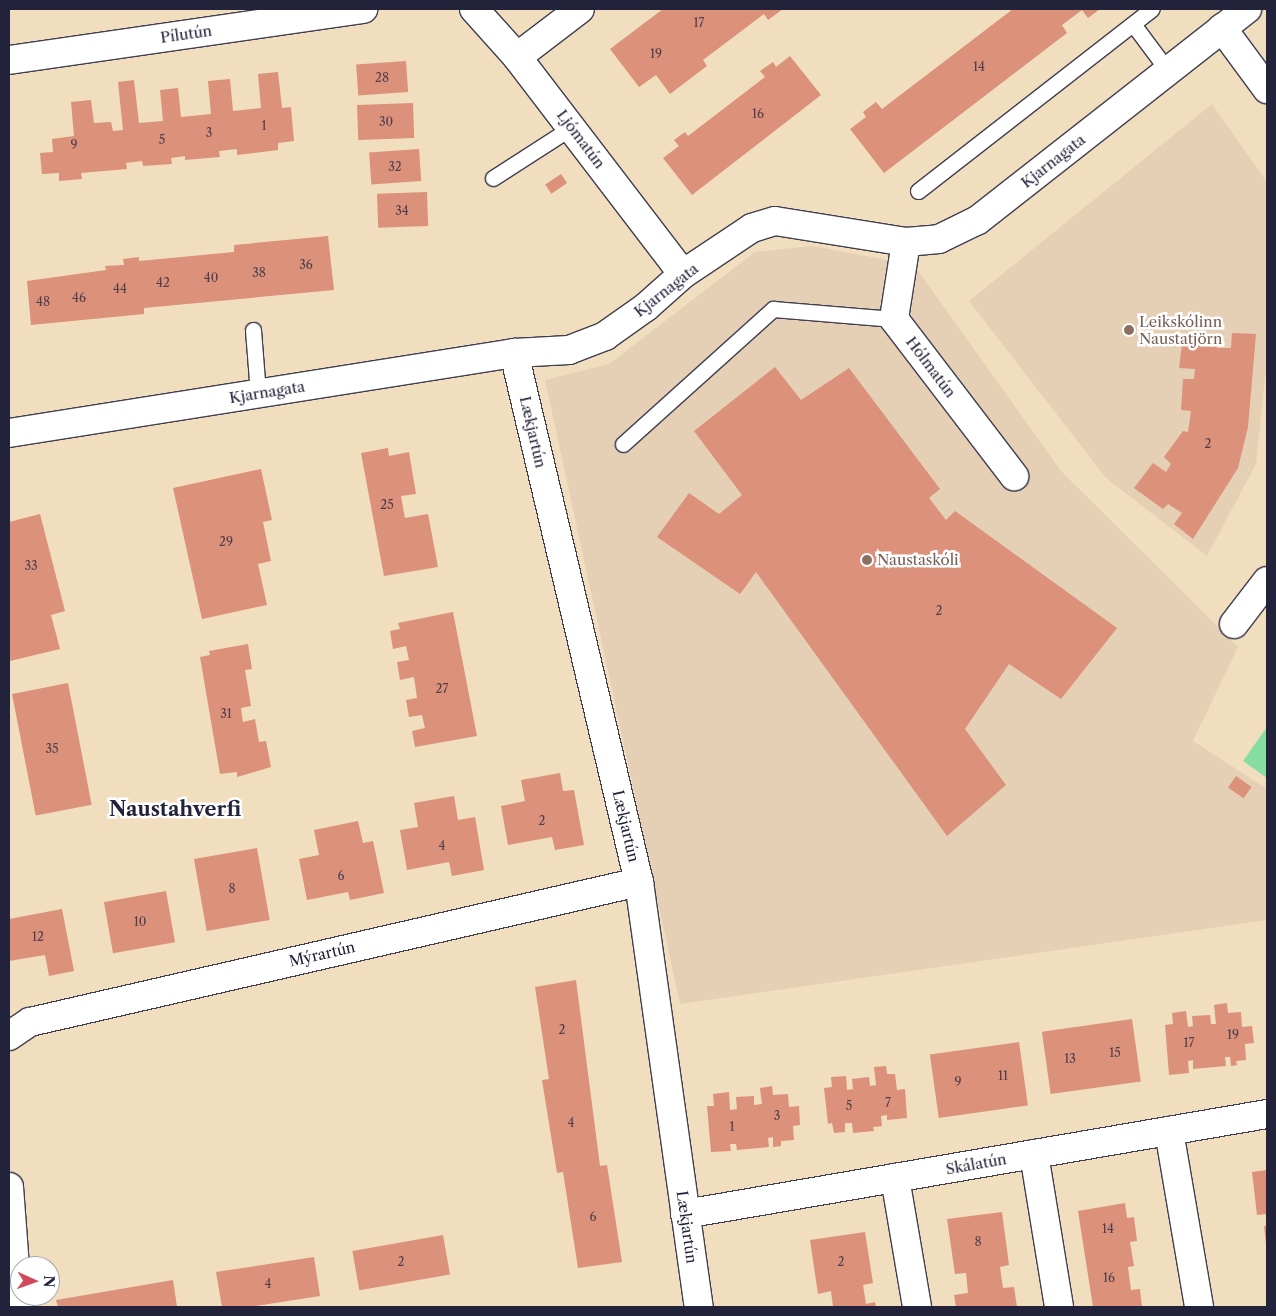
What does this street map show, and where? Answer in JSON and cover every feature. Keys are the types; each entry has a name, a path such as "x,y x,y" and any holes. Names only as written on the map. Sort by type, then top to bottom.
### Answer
{"street":[{"name":"Pílutún","path":"9,60 363,9"},
{"name":"Ljómatún","path":"474,9 517,57 683,274"},
{"path":"517,57 580,9"},
{"name":"Kjarnagata","path":"9,433 514,353 569,350 605,336 646,307 683,274 752,228 775,221 906,242 939,239 978,220 1247,9"},
{"path":"1222,28 1267,89"},
{"path":"894,319 906,242"},
{"name":"Hólmatún","path":"894,319 1014,476"},
{"name":"Lækjartún","path":"514,353 639,882 685,1214 693,1306"},
{"path":"1234,624 1267,581"},
{"name":"Mýrartún","path":"9,1036 30,1022 639,882"},
{"name":"Skálatún","path":"685,1214 1267,1114"},
{"path":"1169,1131 1199,1307"},
{"path":"1034,1154 1059,1307"},
{"path":"895,1178 917,1307"},
{"path":"9,1187 18,1307"}],"lane":[{"path":"918,191 1152,9"},
{"path":"1133,24 1168,71"},
{"path":"493,178 572,127"},
{"path":"623,444 773,309 894,319"},
{"path":"253,330 258,394"}],"shaded area":[{"name":"Leikskólinn Naustatjörn","path":"1212,104 1267,182 1267,360 1256,464 1207,556 1106,478 969,301"},
{"name":"Naustaskóli","path":"813,246 914,265 1062,472 1238,647 1193,741 1267,789 1267,920 680,1004 545,380 609,364 755,252"}],"green space":[{"path":"1267,727 1267,778 1243,761"}],"building":[{"path":"663,9 783,9 768,20 764,14 703,60 707,66 670,94 656,75 639,87 610,49"},
{"path":"1013,9 1100,9 1088,18 1082,10 1062,25 1067,33 884,173 850,129 866,117 863,112 876,102 882,109"},
{"path":"790,56 821,95 692,195 663,158 679,146 674,140 685,132 688,136 765,77 760,71 773,62 776,67"},
{"path":"406,61 408,92 358,95 356,64"},
{"path":"278,72 282,108 291,107 294,141 278,143 278,150 237,155 237,149 219,151 220,157 185,160 185,156 171,158 172,164 143,166 142,161 126,163 127,169 81,173 82,179 59,181 59,173 42,174 40,153 53,152 52,139 74,136 71,102 91,100 94,123 111,122 113,131 123,130 118,82 134,80 139,123 163,121 160,90 178,88 181,117 211,114 208,81 230,79 233,111 261,108 258,74"},
{"path":"413,103 414,138 358,140 357,105"},
{"path":"419,149 421,181 371,184 369,152"},
{"path":"561,174 567,183 551,194 545,185"},
{"path":"427,192 428,226 378,228 377,194"},
{"path":"328,236 334,290 144,308 144,314 31,325 27,281 106,270 105,266 124,265 123,259 139,257 139,261 234,252 234,245"},
{"path":"1232,333 1256,334 1248,427 1238,468 1193,539 1174,524 1182,513 1168,504 1163,509 1134,488 1153,463 1166,472 1171,464 1164,457 1183,431 1188,432 1191,411 1181,410 1183,379 1194,379 1195,369 1179,368 1183,336 1218,339 1217,348 1231,348"},
{"path":"775,367 801,400 849,368 940,489 929,498 946,520 955,511 1117,628 1061,699 1009,664 965,729 1006,785 947,836 756,572 740,594 657,537 689,493 719,514 742,495 694,431"},
{"path":"388,448 389,456 409,452 416,494 401,496 405,518 428,514 438,567 384,576 361,453"},
{"path":"261,469 272,520 263,522 271,561 258,564 267,605 202,619 173,488"},
{"path":"40,514 65,611 51,615 60,649 10,661 9,522"},
{"path":"453,612 477,736 415,747 412,731 425,728 422,715 409,717 406,700 417,698 414,677 400,680 397,662 409,660 406,646 393,649 390,631 400,629 398,623"},
{"path":"248,644 252,669 245,670 251,706 241,708 243,722 255,719 259,742 266,741 271,767 237,777 237,772 220,774 200,657 210,655 209,651"},
{"path":"68,683 92,805 36,816 12,694"},
{"path":"560,773 563,791 574,790 584,845 555,850 552,837 508,845 501,806 525,801 521,780"},
{"path":"1236,776 1252,787 1244,798 1228,787"},
{"path":"454,796 458,820 475,817 484,870 452,876 449,862 407,870 400,830 418,827 414,803"},
{"path":"358,821 363,843 373,841 384,893 350,900 348,892 307,900 299,859 319,855 314,830"},
{"path":"257,848 270,920 207,931 194,859"},
{"path":"166,891 175,942 113,953 104,902"},
{"path":"62,909 74,971 49,976 45,955 9,961 9,919"},
{"path":"576,980 600,1166 607,1165 622,1262 578,1268 563,1172 557,1173 542,1080 549,1079 535,987"},
{"path":"1227,1003 1228,1013 1241,1012 1242,1027 1252,1026 1254,1043 1245,1044 1246,1060 1236,1061 1237,1065 1231,1066 1230,1057 1225,1057 1226,1066 1193,1069 1193,1060 1188,1061 1189,1073 1169,1075 1165,1025 1173,1024 1172,1013 1186,1011 1188,1027 1193,1026 1192,1016 1210,1015 1211,1024 1216,1024 1214,1005"},
{"path":"1132,1019 1141,1081 1051,1094 1042,1032"},
{"path":"1019,1042 1028,1105 939,1118 930,1055"},
{"path":"886,1066 887,1074 895,1074 897,1090 905,1089 907,1118 887,1120 887,1115 881,1116 882,1126 873,1127 874,1131 853,1133 852,1123 845,1123 845,1132 834,1133 832,1123 828,1124 824,1088 832,1087 831,1077 846,1076 847,1090 853,1089 852,1079 869,1077 870,1086 876,1085 874,1067"},
{"path":"772,1086 773,1095 788,1094 789,1107 799,1106 800,1125 793,1126 794,1140 781,1141 781,1146 773,1147 773,1137 768,1138 769,1147 737,1150 736,1144 730,1144 731,1151 711,1152 707,1106 714,1106 713,1094 729,1092 730,1110 737,1109 736,1097 754,1096 754,1105 762,1104 760,1088"},
{"path":"1267,1170 1267,1214 1257,1215 1252,1172"},
{"path":"1125,1203 1127,1218 1134,1217 1137,1241 1130,1242 1134,1266 1128,1267 1131,1290 1140,1289 1142,1307 1093,1307 1078,1211"},
{"path":"1002,1212 1009,1265 1000,1267 1003,1288 1014,1287 1017,1307 956,1307 954,1295 968,1293 966,1273 955,1274 947,1219"},
{"path":"1264,1226 1267,1226 1267,1245 1266,1245"},
{"path":"865,1232 873,1283 863,1285 866,1304 875,1302 876,1307 833,1307 831,1291 818,1294 810,1240"},
{"path":"443,1235 450,1274 359,1290 352,1251"},
{"path":"314,1257 320,1296 250,1307 222,1307 216,1272"},
{"path":"173,1280 177,1307 58,1307 60,1306 60,1299"}],"place":[{"name":"Leikskólinn Naustatjörn","path":"1129,330"},
{"name":"Naustaskóli","path":"867,560"}],"district":[{"name":"Naustahverfi","path":"175,809"}]}
